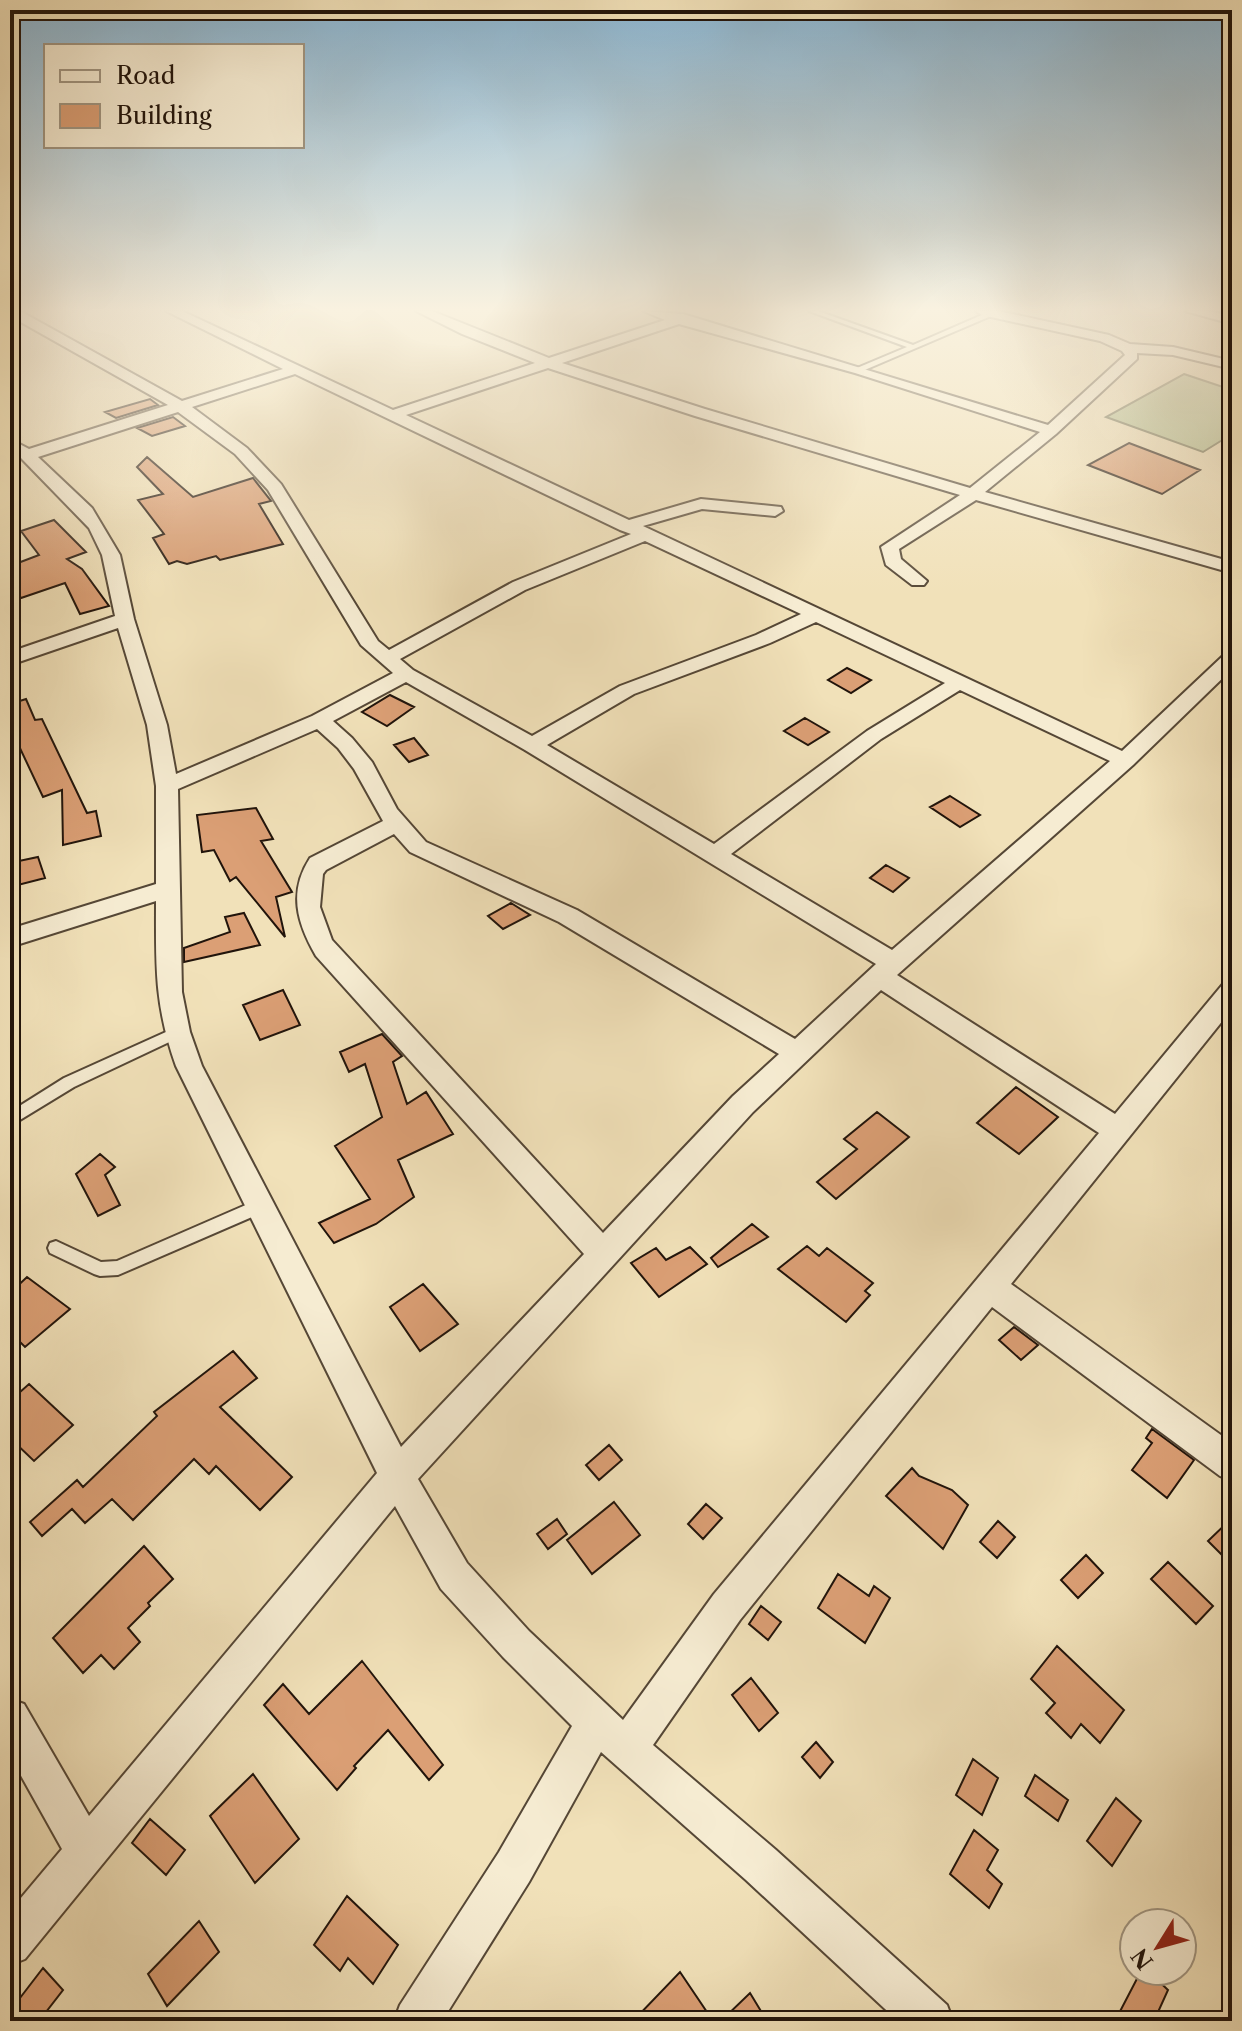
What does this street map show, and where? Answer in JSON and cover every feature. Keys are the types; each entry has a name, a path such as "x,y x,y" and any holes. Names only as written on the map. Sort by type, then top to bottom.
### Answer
{"street":[{"path":"18,450 180,406 224,435 260,468 275,487 358,627 371,645 406,674 716,854 1116,1129"},
{"path":"377,406 644,535 1125,760"},
{"path":"395,414 419,406"},
{"path":"676,406 972,495 1232,568"},
{"path":"972,406 1051,431"},
{"path":"918,581 892,561 890,547 972,495 1078,406"},
{"path":"18,450 86,512 111,555 125,619 157,725 167,786 169,992 177,1032 189,1066 397,1476 454,1576 516,1644 611,1735 761,1865 917,2016"},
{"path":"626,526 701,504 775,511"},
{"path":"387,659 519,586 644,535"},
{"path":"532,745 627,690 763,639 815,615"},
{"path":"11,658 125,619"},
{"path":"10,1944 85,1849 397,1476 743,1104 887,970 1125,760 1232,658"},
{"path":"167,786 319,720 406,674"},
{"path":"716,854 874,735 958,683"},
{"path":"319,720 345,743 364,767 395,824 418,847 568,916 798,1053"},
{"path":"395,824 318,864 311,872 308,881 309,911 315,931 325,950 405,1040 603,1254"},
{"path":"10,938 167,889"},
{"path":"416,2021 514,1867 611,1735 727,1607 1232,991"},
{"path":"989,1286 1232,1464"},
{"path":"10,1718 85,1849"}],"lane":[{"path":"10,1120 22,1110 97,1070 177,1032"},
{"path":"56,1248 100,1269 118,1268 262,1205"}],"green space":[{"path":"1126,406 1232,406 1232,434 1203,452 1106,417"}],"building":[{"path":"127,406 155,406 116,418 105,412"},
{"path":"173,417 185,426 152,436 137,428"},
{"path":"1129,443 1200,470 1162,494 1088,465"},
{"path":"147,457 193,497 253,478 271,501 259,504 283,544 220,560 216,556 187,564 177,561 169,564 153,538 164,534 138,500 163,494 137,467"},
{"path":"54,520 86,552 67,559 82,569 109,606 80,614 65,583 21,598 10,586 10,566 39,555 21,531"},
{"path":"847,668 871,680 851,693 828,680"},
{"path":"390,695 414,707 387,726 362,712"},
{"path":"26,699 35,720 42,719 87,813 96,811 101,836 63,845 62,790 43,797 18,744 10,746 10,704"},
{"path":"805,718 829,732 808,745 784,731"},
{"path":"414,738 428,755 409,762 394,745"},
{"path":"950,796 980,815 960,827 930,807"},
{"path":"256,808 273,839 261,841 292,892 276,897 285,937 236,877 230,881 214,850 202,852 197,815"},
{"path":"38,857 45,878 14,886 14,862"},
{"path":"886,865 909,878 893,892 870,878"},
{"path":"511,903 530,915 503,929 488,916"},
{"path":"244,913 260,945 184,962 184,948 230,932 225,917"},
{"path":"283,990 300,1025 260,1040 243,1005"},
{"path":"382,1034 402,1056 393,1062 407,1104 426,1092 453,1134 398,1160 414,1197 376,1224 334,1243 319,1223 370,1199 335,1146 382,1117 365,1064 349,1072 340,1052"},
{"path":"1016,1087 1058,1117 1019,1154 977,1123"},
{"path":"877,1112 909,1137 836,1199 817,1182 857,1149 844,1139"},
{"path":"100,1154 115,1167 105,1175 120,1205 98,1216 76,1174"},
{"path":"752,1224 768,1237 718,1267 711,1258"},
{"path":"807,1246 819,1256 827,1248 873,1283 865,1291 870,1295 846,1322 778,1269"},
{"path":"690,1247 707,1264 659,1297 631,1263 656,1248 666,1260"},
{"path":"27,1277 70,1309 25,1347 10,1332 10,1293"},
{"path":"423,1284 458,1324 420,1351 390,1307"},
{"path":"1014,1327 1038,1345 1021,1360 999,1340"},
{"path":"233,1351 257,1378 220,1407 292,1477 260,1510 216,1466 209,1474 194,1459 133,1520 112,1499 85,1523 72,1509 42,1536 30,1522 77,1480 83,1487 157,1416 154,1412"},
{"path":"29,1384 73,1425 34,1461 10,1438 10,1401"},
{"path":"1152,1429 1194,1460 1167,1498 1132,1470 1152,1443 1146,1438"},
{"path":"609,1445 622,1460 599,1480 586,1465"},
{"path":"912,1468 919,1476 952,1490 968,1505 943,1549 886,1496"},
{"path":"614,1502 640,1535 592,1574 567,1540"},
{"path":"706,1504 722,1518 703,1539 688,1524"},
{"path":"1232,1518 1232,1565 1208,1541"},
{"path":"557,1519 567,1534 548,1549 537,1534"},
{"path":"998,1521 1015,1537 997,1558 980,1542"},
{"path":"144,1546 173,1579 128,1628 140,1642 114,1669 101,1655 83,1673 53,1638"},
{"path":"1086,1555 1103,1573 1078,1598 1061,1580"},
{"path":"1168,1562 1213,1606 1196,1624 1151,1579"},
{"path":"838,1574 869,1596 874,1586 890,1598 865,1643 818,1608"},
{"path":"761,1606 781,1622 768,1640 749,1624"},
{"path":"1057,1646 1124,1710 1100,1743 1081,1724 1071,1738 1046,1713 1055,1703 1031,1679"},
{"path":"362,1661 443,1765 429,1780 388,1730 354,1766 356,1768 337,1790 264,1705 283,1684 309,1714"},
{"path":"751,1678 778,1713 759,1731 732,1695"},
{"path":"816,1742 833,1762 820,1778 802,1757"},
{"path":"973,1759 998,1778 982,1815 956,1795"},
{"path":"253,1774 299,1839 255,1883 210,1816"},
{"path":"1035,1775 1068,1800 1058,1821 1025,1796"},
{"path":"1116,1798 1141,1821 1112,1866 1087,1841"},
{"path":"150,1819 185,1850 166,1875 132,1843"},
{"path":"974,1830 998,1850 987,1870 1002,1884 989,1908 950,1874"},
{"path":"347,1896 398,1945 373,1984 348,1958 340,1971 314,1945"},
{"path":"199,1921 219,1952 167,2006 148,1974"},
{"path":"43,1968 63,1990 39,2021 10,2021 10,2011"},
{"path":"680,1972 713,2021 633,2021"},
{"path":"1133,1987 1165,1987 1168,1990 1154,2021 1115,2021"},
{"path":"750,1993 767,2021 721,2021"}]}
